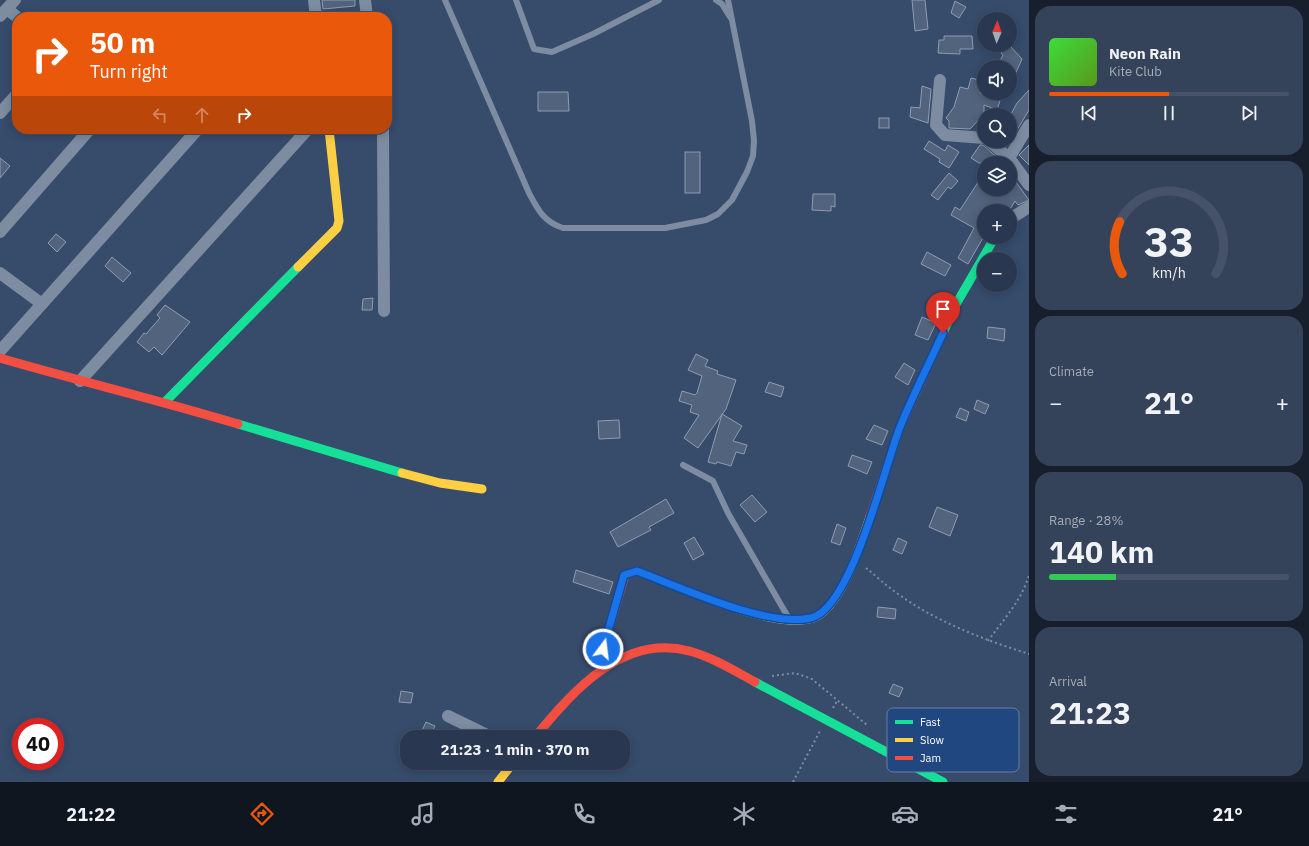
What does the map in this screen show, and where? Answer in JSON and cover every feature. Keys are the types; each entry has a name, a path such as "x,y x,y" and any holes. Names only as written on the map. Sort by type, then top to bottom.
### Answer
{"street":[{"path":"314,0 315,12"},
{"path":"365,0 366,12"},
{"path":"940,80 936,125 945,135 977,137"},
{"path":"0,113 12,100"},
{"path":"1010,156 1029,125"},
{"path":"0,232 86,134"},
{"path":"0,351 194,134"},
{"path":"80,381 303,134"},
{"path":"165,402 337,228 339,221 330,134"},
{"path":"383,134 384,311"},
{"path":"997,148 1007,156"},
{"path":"1017,169 1029,185"},
{"path":"1017,215 1029,207"},
{"path":"612,662 603,649 619,588 624,575 637,571 720,603 757,614 790,620 813,618 824,610 839,592 856,559 900,427 955,306 991,244"},
{"path":"0,273 42,304"},
{"path":"0,358 80,381 165,402 395,471 440,483 482,489"},
{"path":"541,730 578,688 593,674 612,662 638,653 656,649 673,648 689,650 712,659 887,752"},
{"path":"448,716 477,730"},
{"path":"924,772 943,782"}],"lane":[{"path":"445,0 538,211 553,225 564,228 665,228 706,220 718,214 732,200 749,167 753,156 754,141 752,121 728,0"},
{"path":"516,0 534,49 552,52 593,34 659,0"},
{"path":"716,0 722,4 731,20"},
{"path":"683,465 713,481 728,513 790,620"}],"path":[{"path":"856,559 894,592 959,628 988,641 1029,654"},
{"path":"988,641 1013,608 1027,583 1029,575"},
{"path":"755,681 783,673 795,673 812,679 828,691 837,701"},
{"path":"794,782 826,720"}],"building":[{"path":"322,0 355,0 355,6 323,9"},
{"path":"912,0 925,0 928,29 915,31"},
{"path":"955,1 966,7 959,18 951,13"},
{"path":"944,36 972,36 973,49 960,49 960,54 938,53 939,40 944,40"},
{"path":"1016,52 1022,59 1017,70 1017,60 1000,60 1003,55 1001,53"},
{"path":"971,78 977,80 977,100 998,100 1000,101 998,108 992,108 984,105 984,108 977,108 977,122 970,129 949,128 949,121 946,118 954,107 960,87 968,89"},
{"path":"922,86 931,89 928,123 910,117 911,107 920,108"},
{"path":"1029,90 1029,110 1017,130 1017,108 1014,108"},
{"path":"538,92 568,92 569,111 538,111"},
{"path":"879,118 889,118 889,128 879,128"},
{"path":"929,141 945,151 948,145 959,152 949,168 939,162 940,159 924,149"},
{"path":"1029,145 1029,165 1019,155"},
{"path":"978,148 986,148 995,156 977,156 977,162 971,158"},
{"path":"685,152 700,152 700,193 685,193"},
{"path":"0,158 10,166 0,178"},
{"path":"949,173 958,181 951,189 948,187 938,200 931,195"},
{"path":"977,184 977,196 1017,196 1017,184 1029,200 1018,205 1015,201 1013,204 977,204 977,244 979,244 968,264 958,258 974,228 951,215 955,207 960,210"},
{"path":"813,194 835,194 835,207 831,206 831,211 812,210"},
{"path":"56,234 66,242 57,252 48,243"},
{"path":"927,252 951,265 945,276 921,264"},
{"path":"112,257 131,273 123,282 105,266"},
{"path":"373,298 372,310 362,310 363,299"},
{"path":"165,305 190,322 162,355 154,347 149,352 137,342 160,318 157,315"},
{"path":"922,317 936,323 928,340 915,335"},
{"path":"988,327 1005,329 1004,341 987,338"},
{"path":"696,354 708,360 705,366 718,371 717,374 736,380 726,409 698,448 684,438 699,415 690,412 692,405 679,401 682,391 695,395 697,393 702,376 688,370"},
{"path":"904,363 915,370 908,385 895,377"},
{"path":"769,382 784,387 781,397 765,392"},
{"path":"977,400 989,405 985,414 974,409"},
{"path":"960,408 969,412 966,421 956,417"},
{"path":"722,414 742,426 733,441 747,445 744,454 736,452 731,466 717,462 716,464 708,462"},
{"path":"619,420 620,438 599,439 598,421"},
{"path":"874,425 888,431 882,445 866,439"},
{"path":"852,455 872,462 867,474 848,466"},
{"path":"752,495 767,512 755,522 740,505"},
{"path":"666,499 674,513 649,527 651,530 618,547 610,532"},
{"path":"937,507 958,515 950,536 929,527"},
{"path":"837,524 846,528 840,545 831,542"},
{"path":"694,537 704,554 693,560 684,543"},
{"path":"898,538 907,542 902,554 893,550"},
{"path":"576,570 613,582 609,594 573,582"},
{"path":"878,607 896,609 895,619 877,617"},
{"path":"893,684 903,688 899,697 889,693"},
{"path":"401,691 413,693 411,703 399,702"},
{"path":"426,722 435,726 433,730 422,730"}],"traffic: fast":[{"path":"944,331 955,306 991,244"},
{"path":"165,402 298,267"},
{"path":"238,424 402,473"},
{"path":"755,682 887,752"},
{"path":"924,772 943,782"}],"traffic: slow":[{"path":"298,267 337,228 339,221 330,134"},
{"path":"402,473 440,483 482,489"},
{"path":"701,596 741,610 773,618 788,620 813,618 823,612 841,589 849,574 870,517"},
{"path":"498,782 507,770"}],"traffic: jam":[{"path":"870,517 900,427 944,331"},
{"path":"0,358 238,424"},
{"path":"612,663 603,649 625,575 637,571 701,596"},
{"path":"541,730 565,702 601,670 621,658 642,651 665,648 689,651 714,660 755,682"}],"route":[{"path":"603,649 619,588 624,575 637,571 720,603 757,614 790,620 813,618 824,610 839,592 856,559 900,427 943,333"}]}
